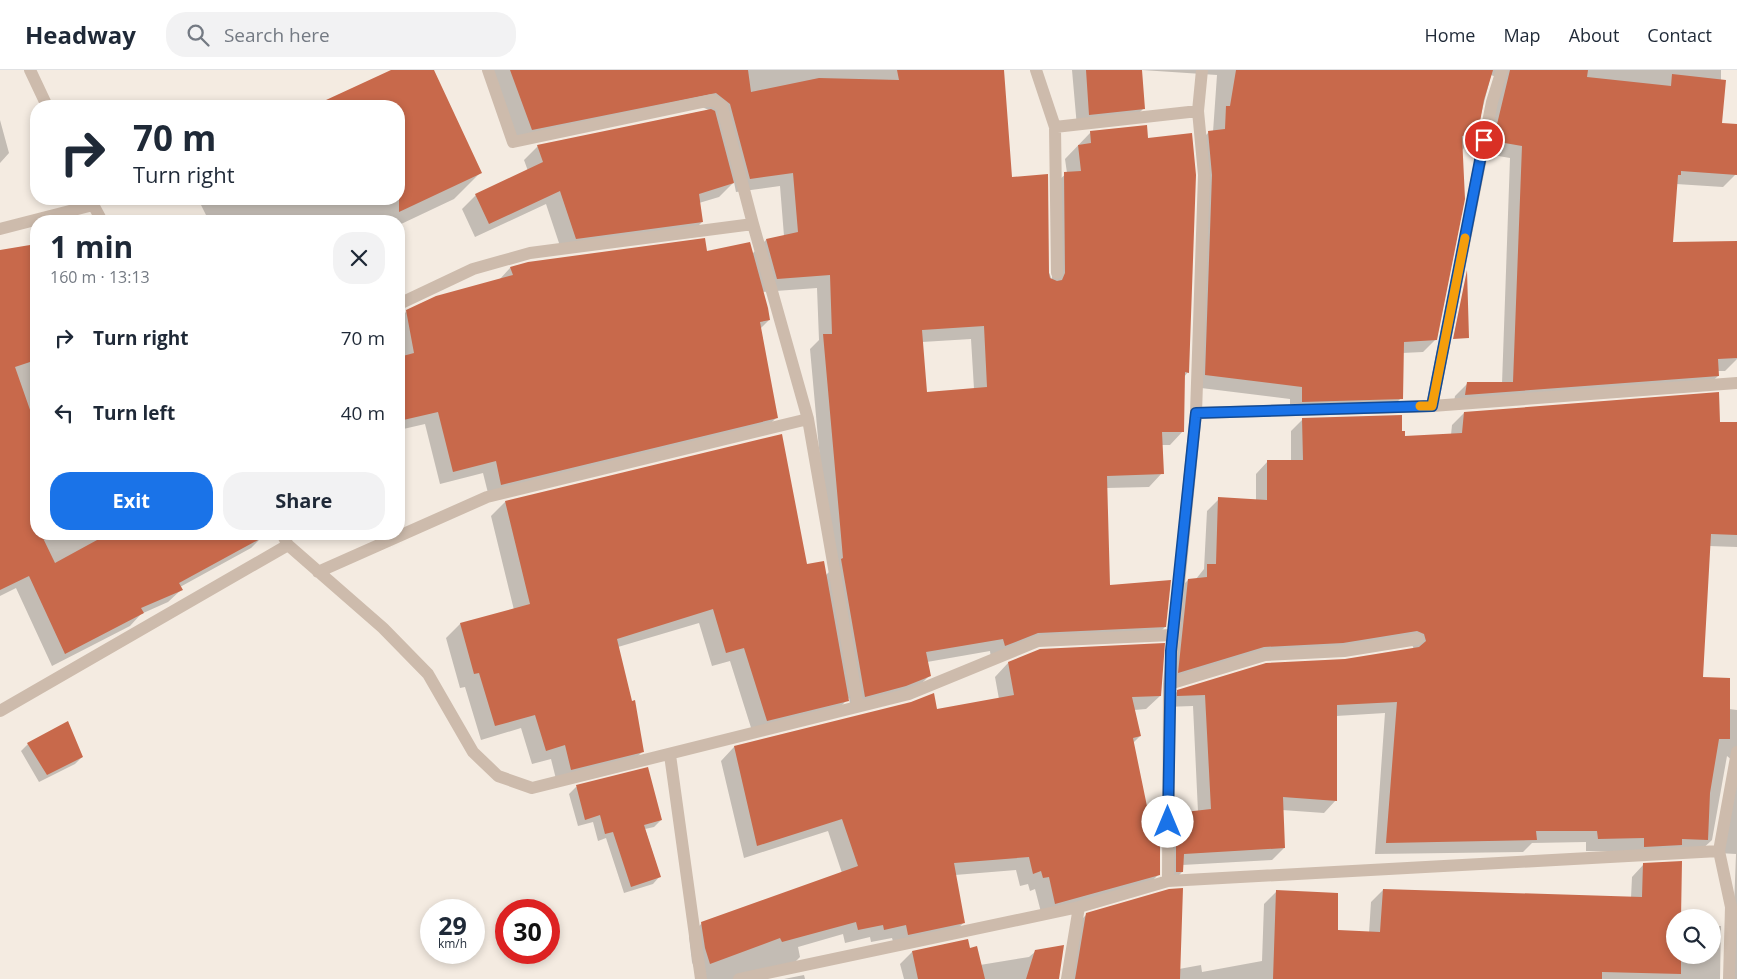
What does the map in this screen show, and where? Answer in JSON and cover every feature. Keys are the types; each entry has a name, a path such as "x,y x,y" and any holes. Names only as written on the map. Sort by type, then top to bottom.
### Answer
{"street":[{"path":"30,70 43,100"},
{"path":"488,70 513,142 712,100 722,106 808,419 858,706"},
{"path":"1036,70 1055,127 1057,273"},
{"path":"1168,881 1169,684 1172,635 1196,413 1204,175 1198,111 1202,70"},
{"path":"1432,406 1492,102 1502,70"},
{"path":"1055,127 1198,111"},
{"path":"47,215 81,205"},
{"path":"0,229 30,220"},
{"path":"405,301 473,269 530,253 753,224"},
{"path":"1196,413 1432,406 1737,383"},
{"path":"405,533 487,497 808,419"},
{"path":"0,711 283,540"},
{"path":"286,540 318,572 383,628 428,674 473,752 498,776 532,788 909,694 1038,641 1172,635"},
{"path":"318,572 390,540"},
{"path":"1169,684 1265,655 1344,651 1418,639"},
{"path":"1729,979 1734,907 1719,851 1737,752"},
{"path":"670,755 701,979"},
{"path":"739,979 1079,907 1168,881 1719,851"},
{"path":"1068,979 1079,907"}],"building":[{"path":"391,70 434,70 482,173 399,212 399,205 405,205 405,100 326,100"},
{"path":"510,70 748,70 751,92 819,78 899,80 897,70 1004,70 1012,177 1048,174 1049,273 1050,278 1057,281 1062,280 1065,273 1064,172 1081,171 1078,145 1091,143 1090,131 1147,125 1148,138 1192,133 1196,175 1189,373 1185,372 1184,432 1162,432 1164,474 1107,476 1110,585 1171,580 1166,627 1038,633 1005,646 1003,639 926,652 931,676 906,686 865,697 841,559 843,558 823,334 832,334 830,275 777,279 766,239 798,232 793,173 750,179 730,104 716,93 532,130","holes":["984,326 987,387 927,392 922,330"]},
{"path":"1086,70 1142,70 1145,109 1089,115"},
{"path":"1236,70 1493,70 1484,100 1477,138 1462,136 1465,199 1437,340 1404,342 1403,399 1302,402 1302,387 1205,375 1212,175 1208,131 1225,129 1226,106 1230,106"},
{"path":"1510,70 1588,70 1587,77 1671,86 1672,74 1726,80 1722,123 1737,124 1737,175 1681,171 1681,175 1678,175 1673,242 1737,241 1737,358 1718,359 1719,376 1465,395 1467,382 1513,382 1522,146 1493,141"},
{"path":"711,109 715,111 734,183 699,194 703,222 576,239 560,191 489,224 475,194 543,162 537,145"},
{"path":"705,238 707,251 750,242 770,320 760,322 778,418 501,485 496,461 453,472 438,412 405,420 405,355 414,353 406,310 436,296 513,275 510,267 528,262"},
{"path":"30,245 30,362 15,367 30,410 30,540 44,540 55,563 97,540 258,540 179,583 183,590 141,608 144,613 65,654 29,576 0,590 0,250"},
{"path":"1467,270 1469,338 1453,339"},
{"path":"1719,392 1720,422 1737,422 1737,535 1711,534 1703,677 1730,678 1730,739 1719,739 1710,793 1708,840 1682,839 1682,845 1644,847 1644,838 1598,839 1597,831 1536,831 1537,840 1386,843 1397,702 1337,705 1337,801 1283,797 1285,848 1184,854 1183,872 1176,872 1176,813 1211,809 1205,695 1177,696 1177,690 1266,663 1345,659 1419,647 1426,641 1424,634 1417,631 1343,643 1264,647 1178,673 1188,579 1207,577 1207,564 1216,564 1218,497 1267,500 1267,460 1303,460 1302,418 1402,415 1402,431 1405,431 1405,436 1462,433 1464,412"},
{"path":"782,434 807,564 824,561 849,701 767,721 744,648 726,653 713,609 617,639 632,701 635,700 644,752 571,770 565,745 546,751 535,715 495,726 479,673 474,674 460,623 530,604 505,501"},
{"path":"1165,643 1161,696 1132,697 1141,736 1133,738 1149,816 1160,815 1160,875 1055,904 1049,877 1043,878 1041,871 1033,874 1029,857 954,863 965,923 908,935 906,925 884,930 883,925 858,930 856,922 782,942 780,938 710,964 705,948 701,922 858,866 842,819 757,846 734,746 911,702 934,693 937,709 1014,695 1008,662 1040,649"},
{"path":"68,721 83,757 47,775 27,743"},
{"path":"648,767 662,820 644,825 661,877 631,887 613,832 605,834 600,815 585,820 576,785"},
{"path":"1682,861 1681,909 1666,909 1666,964 1681,964 1681,974 1602,972 1602,979 1273,979 1276,890 1338,893 1338,930 1380,932 1383,889 1642,897 1643,863"},
{"path":"1183,888 1180,979 1075,979 1086,913 1169,889"},
{"path":"968,939 970,948 977,946 985,979 918,979 912,951"},
{"path":"1064,945 1059,979 1026,979 1035,950"}],"slow traffic":[{"path":"1420,406 1432,406 1465,238"}],"route":[{"path":"1168,822 1169,684 1172,635 1196,413 1432,406 1484,140"}]}
